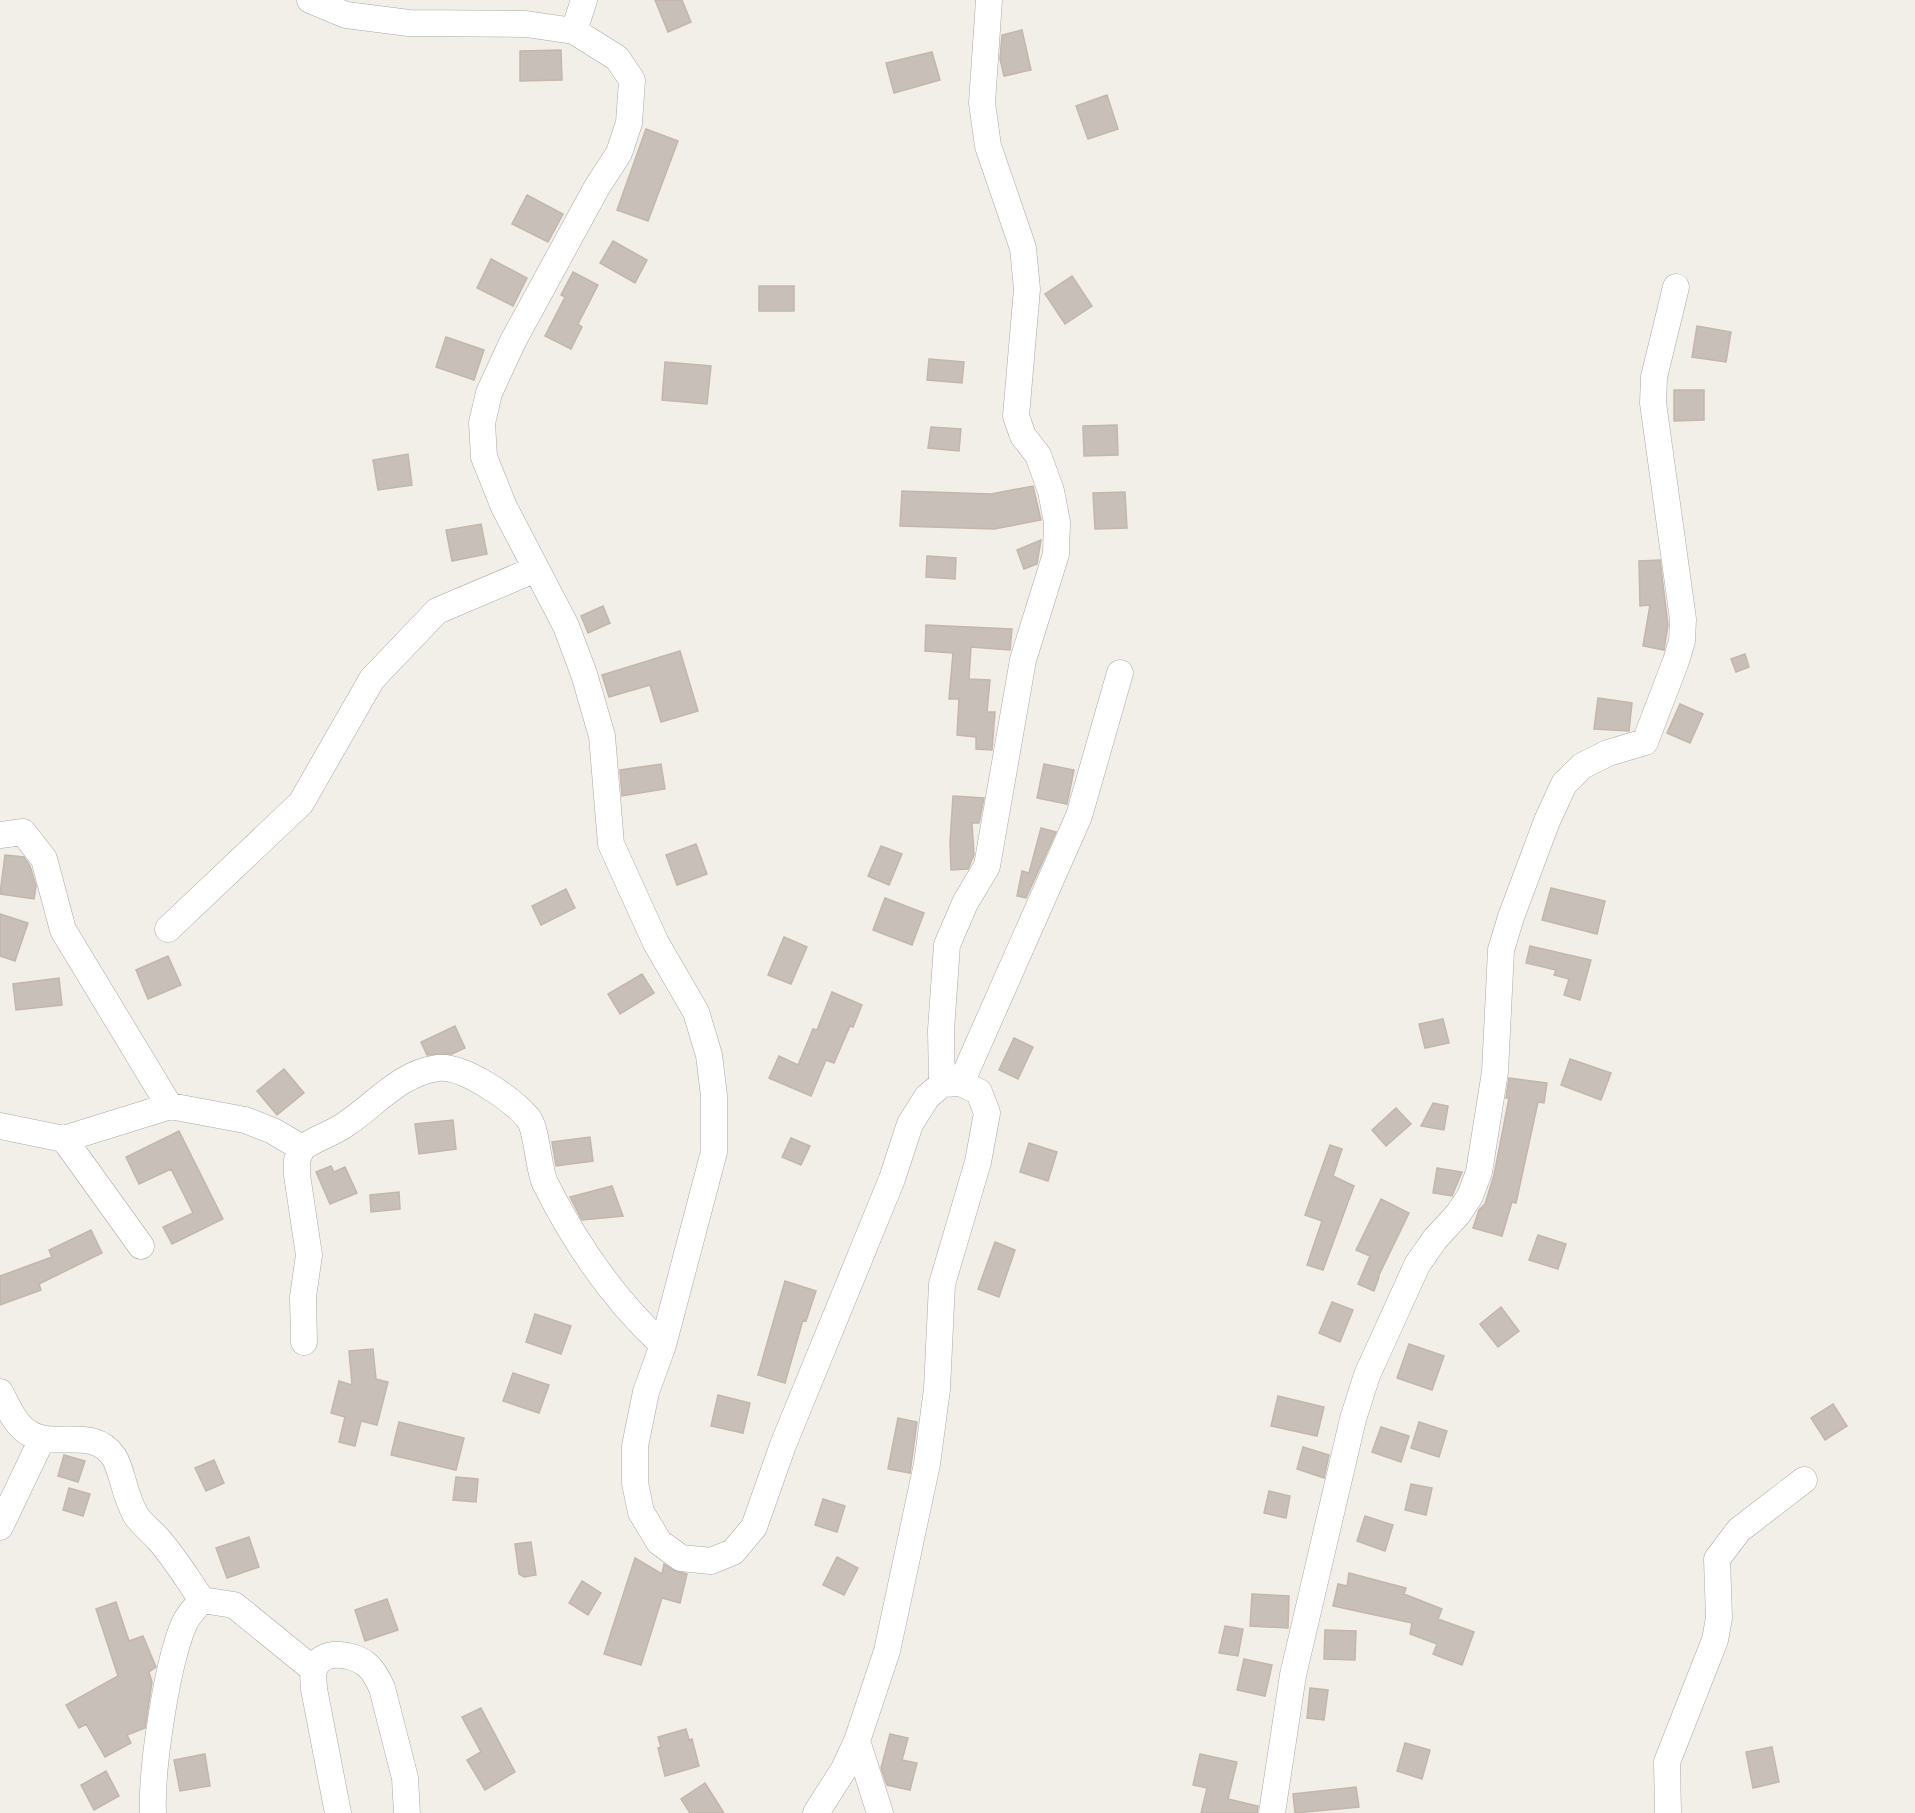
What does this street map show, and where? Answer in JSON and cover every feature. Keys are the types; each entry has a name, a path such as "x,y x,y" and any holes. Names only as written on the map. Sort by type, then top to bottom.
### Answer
{"street":[{"path":"310,0 346,15 409,23 526,24 574,31 600,45 625,66 632,80 629,123 619,153 597,187 513,341 489,393 482,423 484,457 504,507 566,626 584,674 602,736 611,844 656,943 696,1012 708,1055 714,1096 714,1152 663,1345 646,1392 635,1446 635,1483 641,1512 659,1542 681,1558 711,1561 733,1552 753,1527 787,1434 892,1179 910,1124 927,1097 951,1083 1079,816 1120,673"},
{"path":"574,31 584,0"},
{"path":"951,1083 941,1030 947,945 965,903 987,867 1023,660 1056,554 1057,522 1051,491 1038,455 1023,436 1016,416 1027,289 1023,248 988,146 982,103 989,0"},
{"path":"1272,1813 1293,1675 1353,1419 1367,1375 1417,1265 1464,1205 1479,1172 1495,1072 1501,950 1511,917 1547,821 1564,784 1582,766 1608,753 1645,742 1682,641 1683,619 1653,403 1654,377 1676,288"},
{"path":"168,929 301,803 372,679 437,611 536,569"},
{"path":"0,835 23,832 44,860 63,930 170,1107"},
{"path":"304,1342 303,1297 309,1255 297,1175 297,1160 302,1148 347,1124 395,1085 416,1075 440,1068 467,1072 492,1088 529,1119 544,1181 590,1260 634,1318 663,1345"},
{"path":"816,1813 844,1769 857,1740 887,1652 927,1464 937,1389 942,1284 978,1162 987,1113 978,1092 951,1083"},
{"path":"0,1126 64,1138 170,1107 245,1120 273,1131 302,1148"},
{"path":"64,1138 141,1246"},
{"path":"0,1392 14,1418 27,1433 42,1439 83,1438 99,1444 114,1457 123,1488 137,1517 160,1541 202,1600 234,1605 314,1670"},
{"path":"0,1527 42,1439"},
{"path":"1668,1813 1667,1762 1715,1640 1719,1618 1717,1559 1739,1530 1804,1480"},
{"path":"153,1813 163,1711 176,1650 186,1621 202,1600"},
{"path":"338,1813 314,1689 314,1670 320,1660 332,1655 345,1655 359,1659 376,1674 389,1707 402,1766 407,1813"},
{"path":"857,1740 880,1813"}],"building":[{"path":"655,0 682,0 691,22 668,32"},
{"path":"1022,30 1031,70 1004,76 1000,59 1002,35"},
{"path":"561,50 562,80 520,81 520,51"},
{"path":"932,52 940,80 894,93 886,63"},
{"path":"1107,95 1118,129 1088,139 1076,106"},
{"path":"646,129 678,141 648,221 617,210"},
{"path":"527,195 563,214 548,242 512,224"},
{"path":"613,241 647,260 635,283 600,263"},
{"path":"491,259 527,278 513,306 477,288"},
{"path":"573,272 598,285 578,324 582,327 571,349 545,336 565,297 561,295"},
{"path":"1072,276 1092,306 1065,324 1045,294"},
{"path":"759,286 794,286 794,311 759,311"},
{"path":"1697,326 1731,332 1726,362 1692,357"},
{"path":"446,337 484,350 474,380 436,367"},
{"path":"929,359 964,362 962,383 927,380"},
{"path":"665,362 711,366 707,404 662,400"},
{"path":"1674,390 1704,390 1704,420 1674,421"},
{"path":"1117,425 1118,455 1084,456 1083,426"},
{"path":"931,427 961,429 959,451 928,448"},
{"path":"408,454 412,485 378,490 373,460"},
{"path":"1033,486 1041,520 994,529 900,526 902,491 991,494"},
{"path":"1125,492 1127,528 1095,529 1093,493"},
{"path":"481,524 487,554 452,561 446,530"},
{"path":"1041,540 1037,564 1024,569 1017,550"},
{"path":"927,556 956,558 955,579 926,577"},
{"path":"1660,560 1668,625 1664,650 1643,646 1650,605 1640,606 1639,561"},
{"path":"603,606 610,623 588,633 581,616"},
{"path":"926,625 1012,629 1010,650 971,647 969,679 990,680 987,712 995,712 992,750 976,749 976,737 957,735 959,699 949,699 953,653 925,651"},
{"path":"680,651 698,711 661,722 650,685 609,697 602,675"},
{"path":"1745,654 1749,667 1736,672 1731,659"},
{"path":"1598,698 1632,703 1629,731 1594,729"},
{"path":"1680,704 1703,714 1690,743 1667,733"},
{"path":"661,764 665,789 622,796 620,770"},
{"path":"1044,764 1074,770 1067,804 1037,798"},
{"path":"953,796 984,798 979,823 972,823 974,855 968,869 951,870"},
{"path":"1041,828 1056,832 1026,898 1017,896 1022,871 1029,873"},
{"path":"696,844 707,874 677,885 666,855"},
{"path":"881,846 902,854 889,885 868,876"},
{"path":"5,855 24,857 30,866 36,886 34,899 0,894"},
{"path":"1551,888 1605,901 1597,934 1542,920"},
{"path":"566,889 575,908 541,925 532,906"},
{"path":"885,898 924,913 912,945 873,930"},
{"path":"0,914 28,923 15,961 0,956"},
{"path":"784,937 807,947 791,984 768,975"},
{"path":"1530,946 1591,960 1580,1000 1564,995 1569,979 1554,975 1556,970 1526,963"},
{"path":"168,956 181,985 148,999 136,970"},
{"path":"642,974 654,993 620,1014 608,994"},
{"path":"59,978 62,1005 16,1010 13,984"},
{"path":"832,992 862,1005 834,1063 826,1060 811,1096 769,1078 779,1056 798,1065 813,1029 817,1030"},
{"path":"1443,1019 1449,1043 1425,1048 1419,1024"},
{"path":"455,1026 465,1048 452,1054 427,1055 421,1042"},
{"path":"1014,1038 1033,1047 1018,1079 999,1070"},
{"path":"1570,1059 1611,1073 1601,1100 1561,1085"},
{"path":"284,1069 304,1093 277,1115 257,1091"},
{"path":"1509,1078 1547,1083 1544,1103 1538,1102 1516,1203 1512,1202 1502,1236 1473,1228 1479,1210 1485,1204 1494,1175 1509,1098 1506,1098"},
{"path":"1433,1103 1448,1106 1444,1130 1421,1126"},
{"path":"1396,1108 1411,1124 1386,1146 1372,1130"},
{"path":"453,1120 456,1149 419,1154 415,1124"},
{"path":"179,1131 223,1219 172,1244 163,1227 193,1213 171,1169 139,1184 126,1157"},
{"path":"590,1137 593,1161 556,1166 552,1142"},
{"path":"791,1138 810,1146 801,1165 782,1157"},
{"path":"1029,1143 1057,1152 1048,1181 1020,1172"},
{"path":"1330,1145 1342,1149 1333,1176 1354,1186 1323,1270 1307,1265 1322,1221 1305,1215"},
{"path":"331,1166 334,1172 345,1167 357,1193 330,1204 316,1172"},
{"path":"1437,1168 1462,1172 1452,1196 1433,1193"},
{"path":"612,1186 623,1216 582,1220 570,1197"},
{"path":"399,1192 400,1209 371,1212 370,1195"},
{"path":"1381,1199 1409,1213 1378,1277 1374,1291 1358,1284 1370,1256 1356,1250"},
{"path":"91,1230 102,1253 39,1284 41,1290 0,1305 0,1276 52,1257 49,1250"},
{"path":"1538,1235 1566,1244 1558,1269 1529,1260"},
{"path":"995,1242 1015,1250 999,1297 978,1289"},
{"path":"785,1281 816,1291 806,1321 803,1320 785,1383 758,1375"},
{"path":"1332,1302 1353,1310 1340,1342 1319,1333"},
{"path":"1501,1307 1519,1331 1498,1347 1480,1324"},
{"path":"535,1314 571,1326 561,1354 526,1342"},
{"path":"1409,1344 1444,1356 1432,1390 1397,1378"},
{"path":"373,1349 376,1379 388,1382 377,1425 361,1421 355,1446 339,1442 345,1417 331,1413 339,1381 352,1385 349,1351"},
{"path":"513,1373 549,1385 539,1413 503,1401"},
{"path":"718,1395 750,1403 743,1433 711,1426"},
{"path":"1278,1396 1324,1407 1317,1436 1271,1426"},
{"path":"1833,1404 1847,1426 1825,1440 1811,1418"},
{"path":"898,1418 917,1422 910,1473 888,1469"},
{"path":"399,1422 464,1438 456,1470 391,1455"},
{"path":"1419,1422 1447,1431 1439,1457 1411,1448"},
{"path":"1381,1427 1409,1436 1401,1462 1372,1452"},
{"path":"1303,1447 1329,1455 1324,1478 1297,1469"},
{"path":"64,1455 85,1461 78,1482 58,1476"},
{"path":"214,1460 224,1483 206,1491 195,1468"},
{"path":"456,1477 478,1479 476,1502 453,1500"},
{"path":"1411,1484 1432,1488 1426,1515 1405,1510"},
{"path":"69,1488 90,1494 83,1516 63,1510"},
{"path":"1269,1491 1290,1496 1286,1518 1264,1513"},
{"path":"823,1499 845,1506 837,1532 815,1525"},
{"path":"1365,1516 1393,1525 1385,1551 1357,1541"},
{"path":"249,1537 259,1567 227,1578 216,1548"},
{"path":"531,1542 536,1575 524,1577 519,1574 515,1544"},
{"path":"837,1557 858,1568 844,1595 823,1585"},
{"path":"635,1558 662,1574 664,1564 673,1570 687,1574 680,1603 662,1598 641,1665 604,1654"},
{"path":"1349,1573 1406,1588 1404,1594 1442,1609 1438,1619 1474,1632 1462,1665 1433,1654 1437,1644 1410,1634 1412,1623 1333,1606 1338,1584 1347,1586"},
{"path":"582,1581 601,1593 588,1615 569,1603"},
{"path":"1252,1594 1289,1596 1288,1628 1250,1626"},
{"path":"387,1599 398,1630 365,1641 355,1610"},
{"path":"116,1602 129,1641 143,1636 156,1667 149,1672 152,1682 145,1728 127,1735 131,1743 105,1757 86,1724 79,1728 66,1705 118,1676 96,1609"},
{"path":"1225,1626 1243,1629 1238,1656 1219,1653"},
{"path":"1325,1630 1356,1631 1355,1660 1324,1659"},
{"path":"1244,1659 1272,1665 1265,1696 1237,1690"},
{"path":"1310,1688 1328,1690 1324,1720 1307,1718"},
{"path":"481,1708 515,1772 485,1790 467,1760 481,1752 462,1717"},
{"path":"686,1729 689,1740 692,1739 699,1766 665,1776 658,1748 661,1747 658,1737"},
{"path":"890,1734 908,1738 902,1760 917,1763 910,1790 887,1785 881,1768"},
{"path":"1405,1743 1430,1750 1422,1779 1397,1771"},
{"path":"1772,1747 1779,1782 1753,1788 1746,1752"},
{"path":"205,1754 210,1786 180,1791 174,1760"},
{"path":"1200,1754 1237,1762 1228,1799 1258,1806 1257,1813 1201,1813 1207,1788 1193,1785"},
{"path":"106,1771 119,1796 94,1810 81,1785"},
{"path":"705,1783 724,1813 690,1813 681,1799"},
{"path":"1356,1787 1359,1807 1295,1813 1293,1794"}]}
